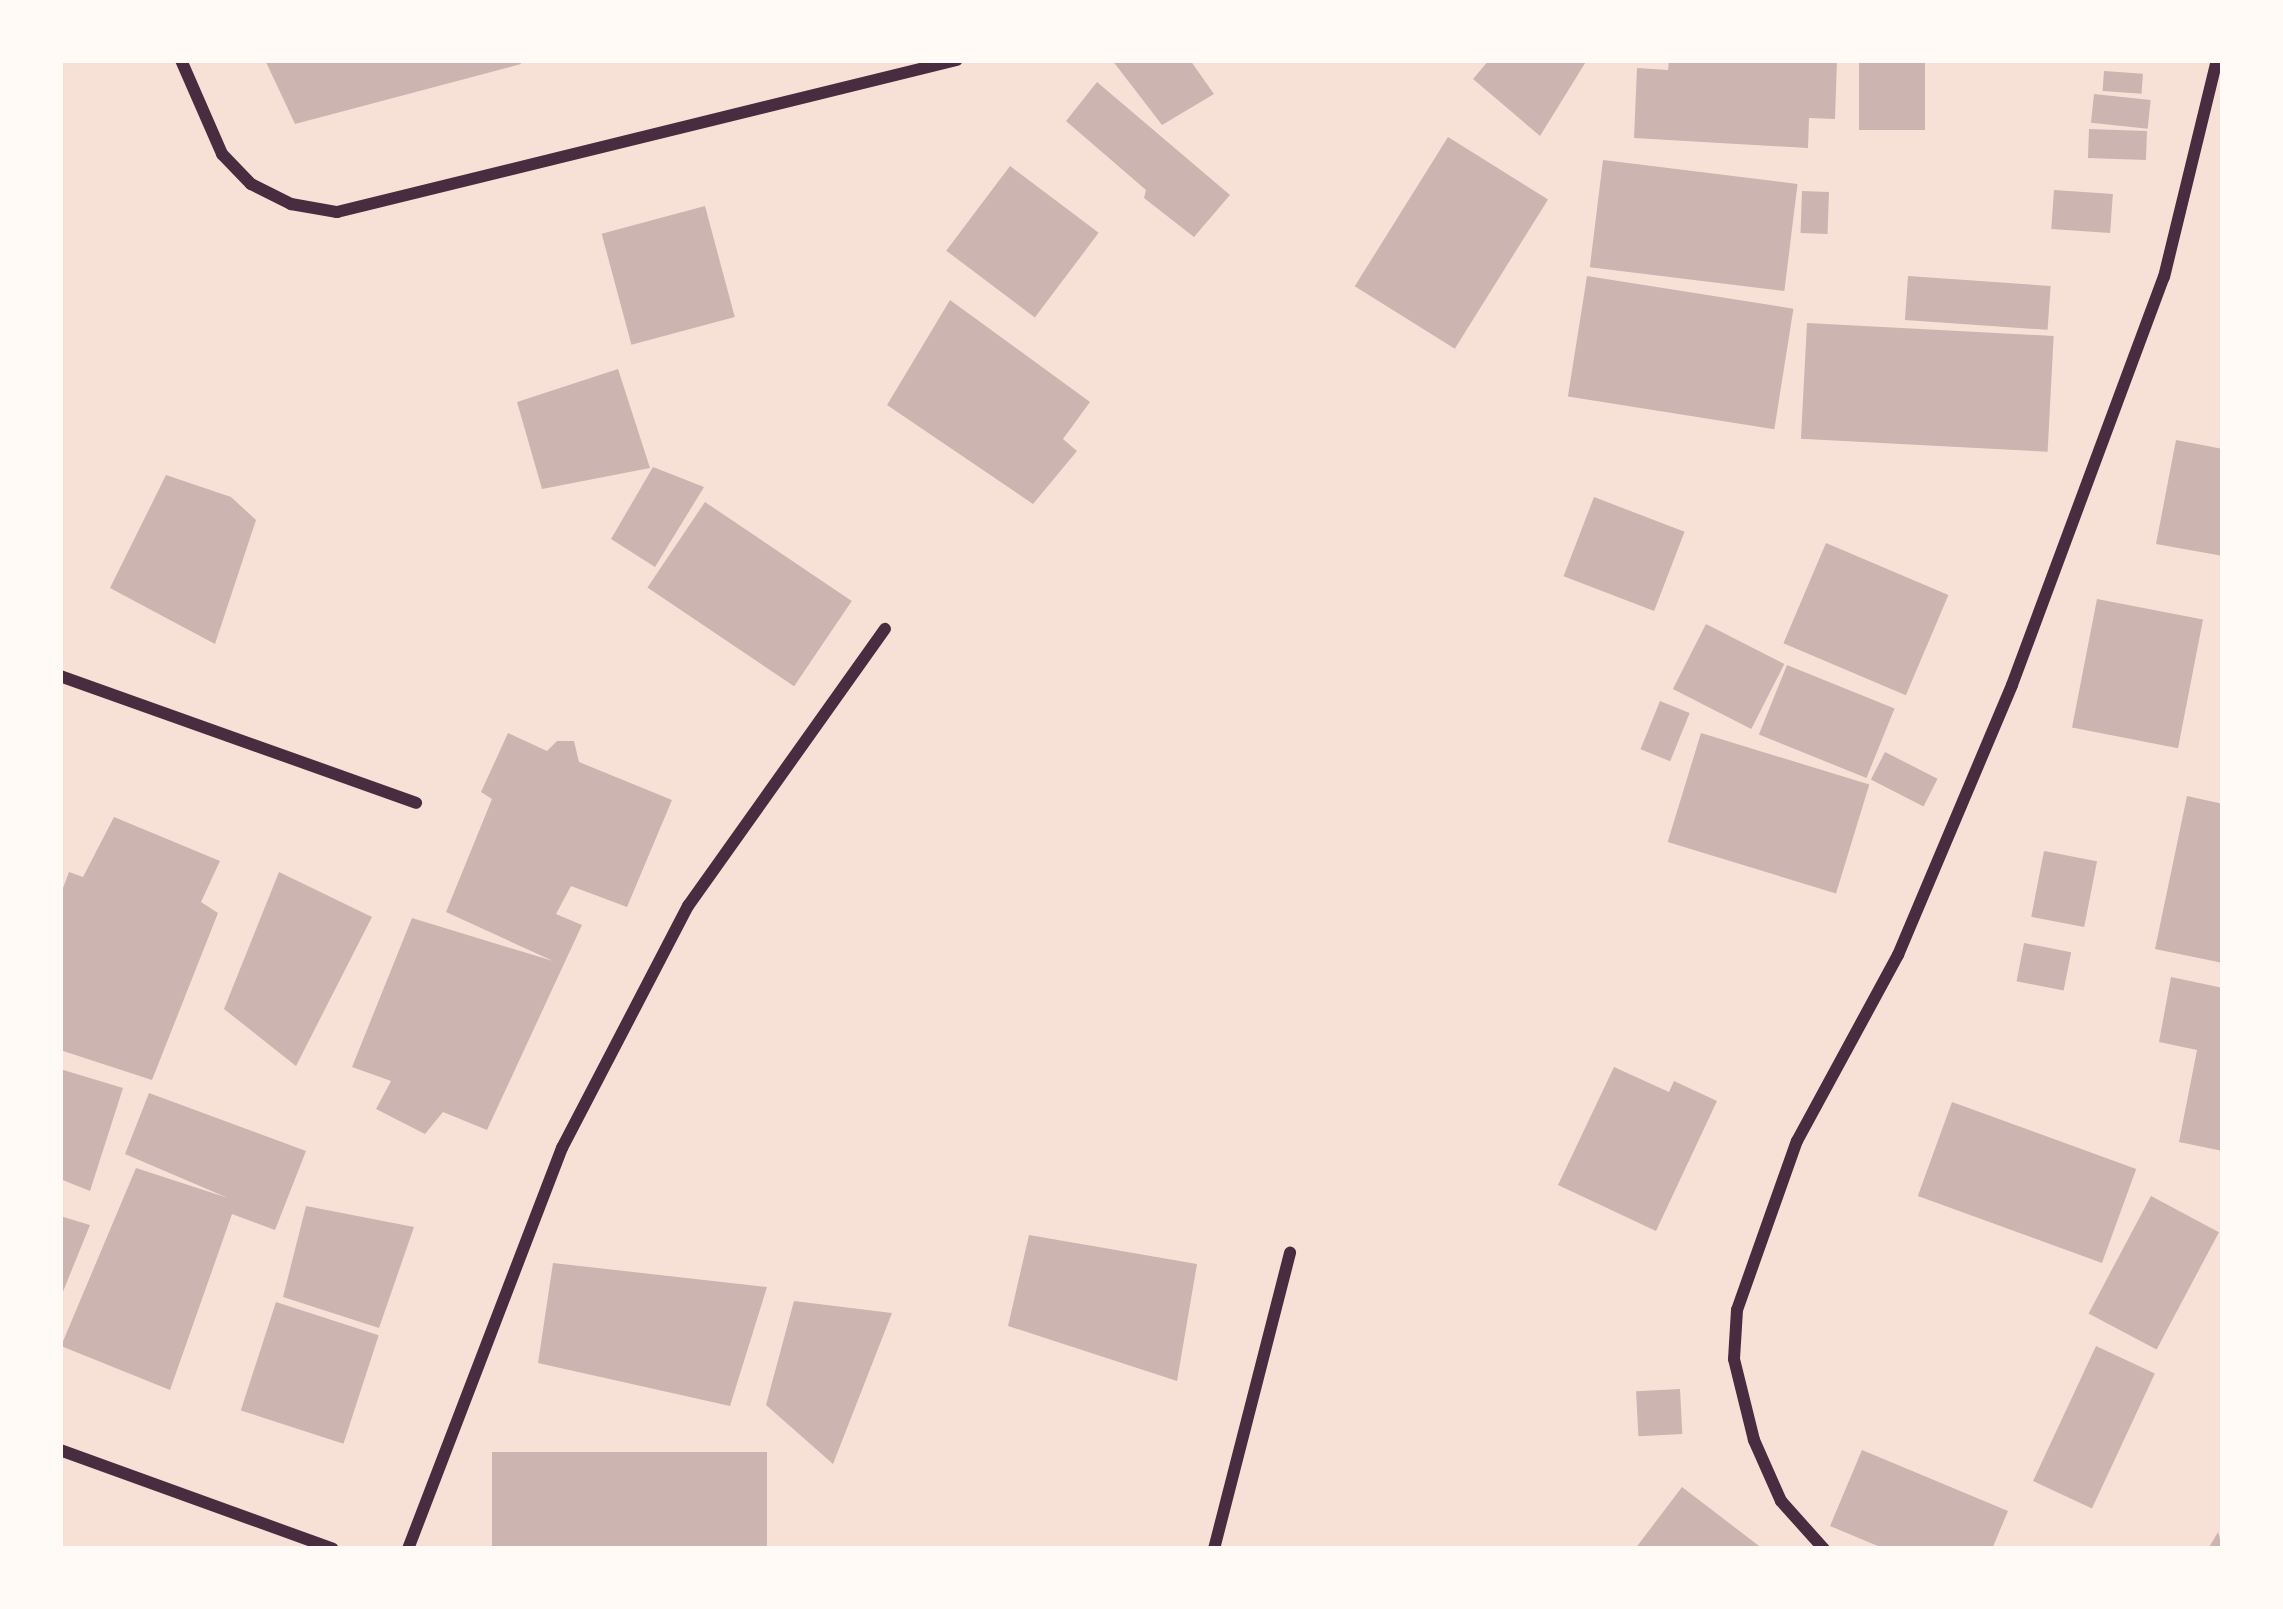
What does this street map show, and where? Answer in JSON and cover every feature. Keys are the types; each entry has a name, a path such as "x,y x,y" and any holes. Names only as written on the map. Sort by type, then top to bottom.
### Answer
{"street":[{"path":"181,60 222,154 251,184 291,204 338,212 660,137 957,60"},
{"path":"1824,1549 1781,1501 1754,1440 1733,1359 1737,1310 1797,1142 1898,955 2012,685 2164,277 2217,60"},
{"path":"408,1549 562,1148 698,891 885,628"},
{"path":"60,676 416,802"},
{"path":"1214,1549 1290,1253"},
{"path":"60,1450 333,1549"}],"building":[{"path":"265,60 519,60 521,64 295,124"},
{"path":"1112,60 1190,60 1214,94 1162,125"},
{"path":"1489,60 1587,60 1540,136 1473,79"},
{"path":"1669,60 1837,60 1835,119 1809,118 1808,148 1634,138 1637,68 1668,70"},
{"path":"1859,60 1925,60 1925,130 1859,130"},
{"path":"2104,71 2143,74 2142,94 2103,91"},
{"path":"1097,82 1230,195 1194,237 1144,198 1146,190 1066,121"},
{"path":"2094,94 2151,100 2148,129 2091,123"},
{"path":"2089,129 2147,131 2146,160 2088,158"},
{"path":"1448,137 1548,200 1455,349 1355,286"},
{"path":"1603,160 1798,184 1784,291 1590,267"},
{"path":"1010,166 1099,233 1035,317 946,251"},
{"path":"2054,190 2113,194 2110,233 2051,229"},
{"path":"1802,191 1829,192 1828,234 1801,233"},
{"path":"705,206 735,317 631,345 602,234"},
{"path":"1587,276 1793,309 1774,429 1568,396"},
{"path":"1908,276 2051,286 2048,330 1905,320"},
{"path":"950,300 1090,402 1063,439 1077,451 1033,504 887,405"},
{"path":"1807,323 2054,336 2048,452 1801,439"},
{"path":"618,369 650,468 542,489 517,402"},
{"path":"2176,440 2223,449 2223,556 2156,544"},
{"path":"653,467 704,487 655,567 611,539"},
{"path":"166,475 231,497 256,520 215,644 110,588"},
{"path":"1594,497 1685,532 1654,611 1564,576"},
{"path":"705,502 852,601 794,686 647,587"},
{"path":"1826,543 1948,595 1906,695 1783,643"},
{"path":"2097,599 2203,620 2178,748 2072,728"},
{"path":"1706,624 1784,664 1751,729 1673,689"},
{"path":"1787,665 1895,708 1866,778 1759,735"},
{"path":"1660,701 1690,713 1670,761 1641,749"},
{"path":"508,733 547,751 557,741 574,741 579,762 672,800 627,907 571,886 556,914 582,925 487,1130 443,1112 425,1134 376,1109 391,1081 352,1067 412,918 553,961 446,912 492,799 481,792"},
{"path":"1701,733 1869,784 1836,893 1668,842"},
{"path":"1885,752 1938,779 1923,806 1871,780"},
{"path":"2187,796 2223,804 2223,963 2155,949"},
{"path":"114,817 220,861 201,902 218,913 152,1080 60,1050 60,896 69,872 83,877"},
{"path":"2044,851 2097,861 2084,927 2031,917"},
{"path":"279,872 372,917 296,1066 224,1009"},
{"path":"2024,943 2071,952 2064,990 2017,981"},
{"path":"2171,977 2223,988 2223,1151 2179,1142 2197,1050 2159,1042"},
{"path":"1614,1067 1669,1092 1674,1081 1717,1101 1656,1231 1558,1185"},
{"path":"60,1069 123,1088 90,1191 60,1179"},
{"path":"149,1093 306,1151 275,1230 232,1214 170,1390 61,1346 136,1168 228,1198 125,1154"},
{"path":"1952,1102 2136,1169 2102,1263 1918,1196"},
{"path":"2151,1196 2219,1232 2157,1350 2089,1313"},
{"path":"306,1206 414,1227 379,1328 283,1297"},
{"path":"60,1216 90,1225 60,1299"},
{"path":"1029,1235 1197,1264 1177,1381 1008,1326"},
{"path":"553,1263 767,1287 730,1406 538,1363"},
{"path":"794,1301 892,1313 833,1464 766,1405"},
{"path":"276,1302 379,1335 343,1444 241,1410"},
{"path":"2096,1346 2155,1373 2092,1509 2033,1481"},
{"path":"1680,1389 1682,1434 1638,1436 1636,1391"},
{"path":"1862,1450 2008,1511 1992,1549 1885,1549 1830,1526"},
{"path":"492,1452 767,1452 767,1549 492,1549"},
{"path":"1682,1487 1763,1549 1635,1549"},
{"path":"2218,1532 2223,1549 2208,1549"}]}
